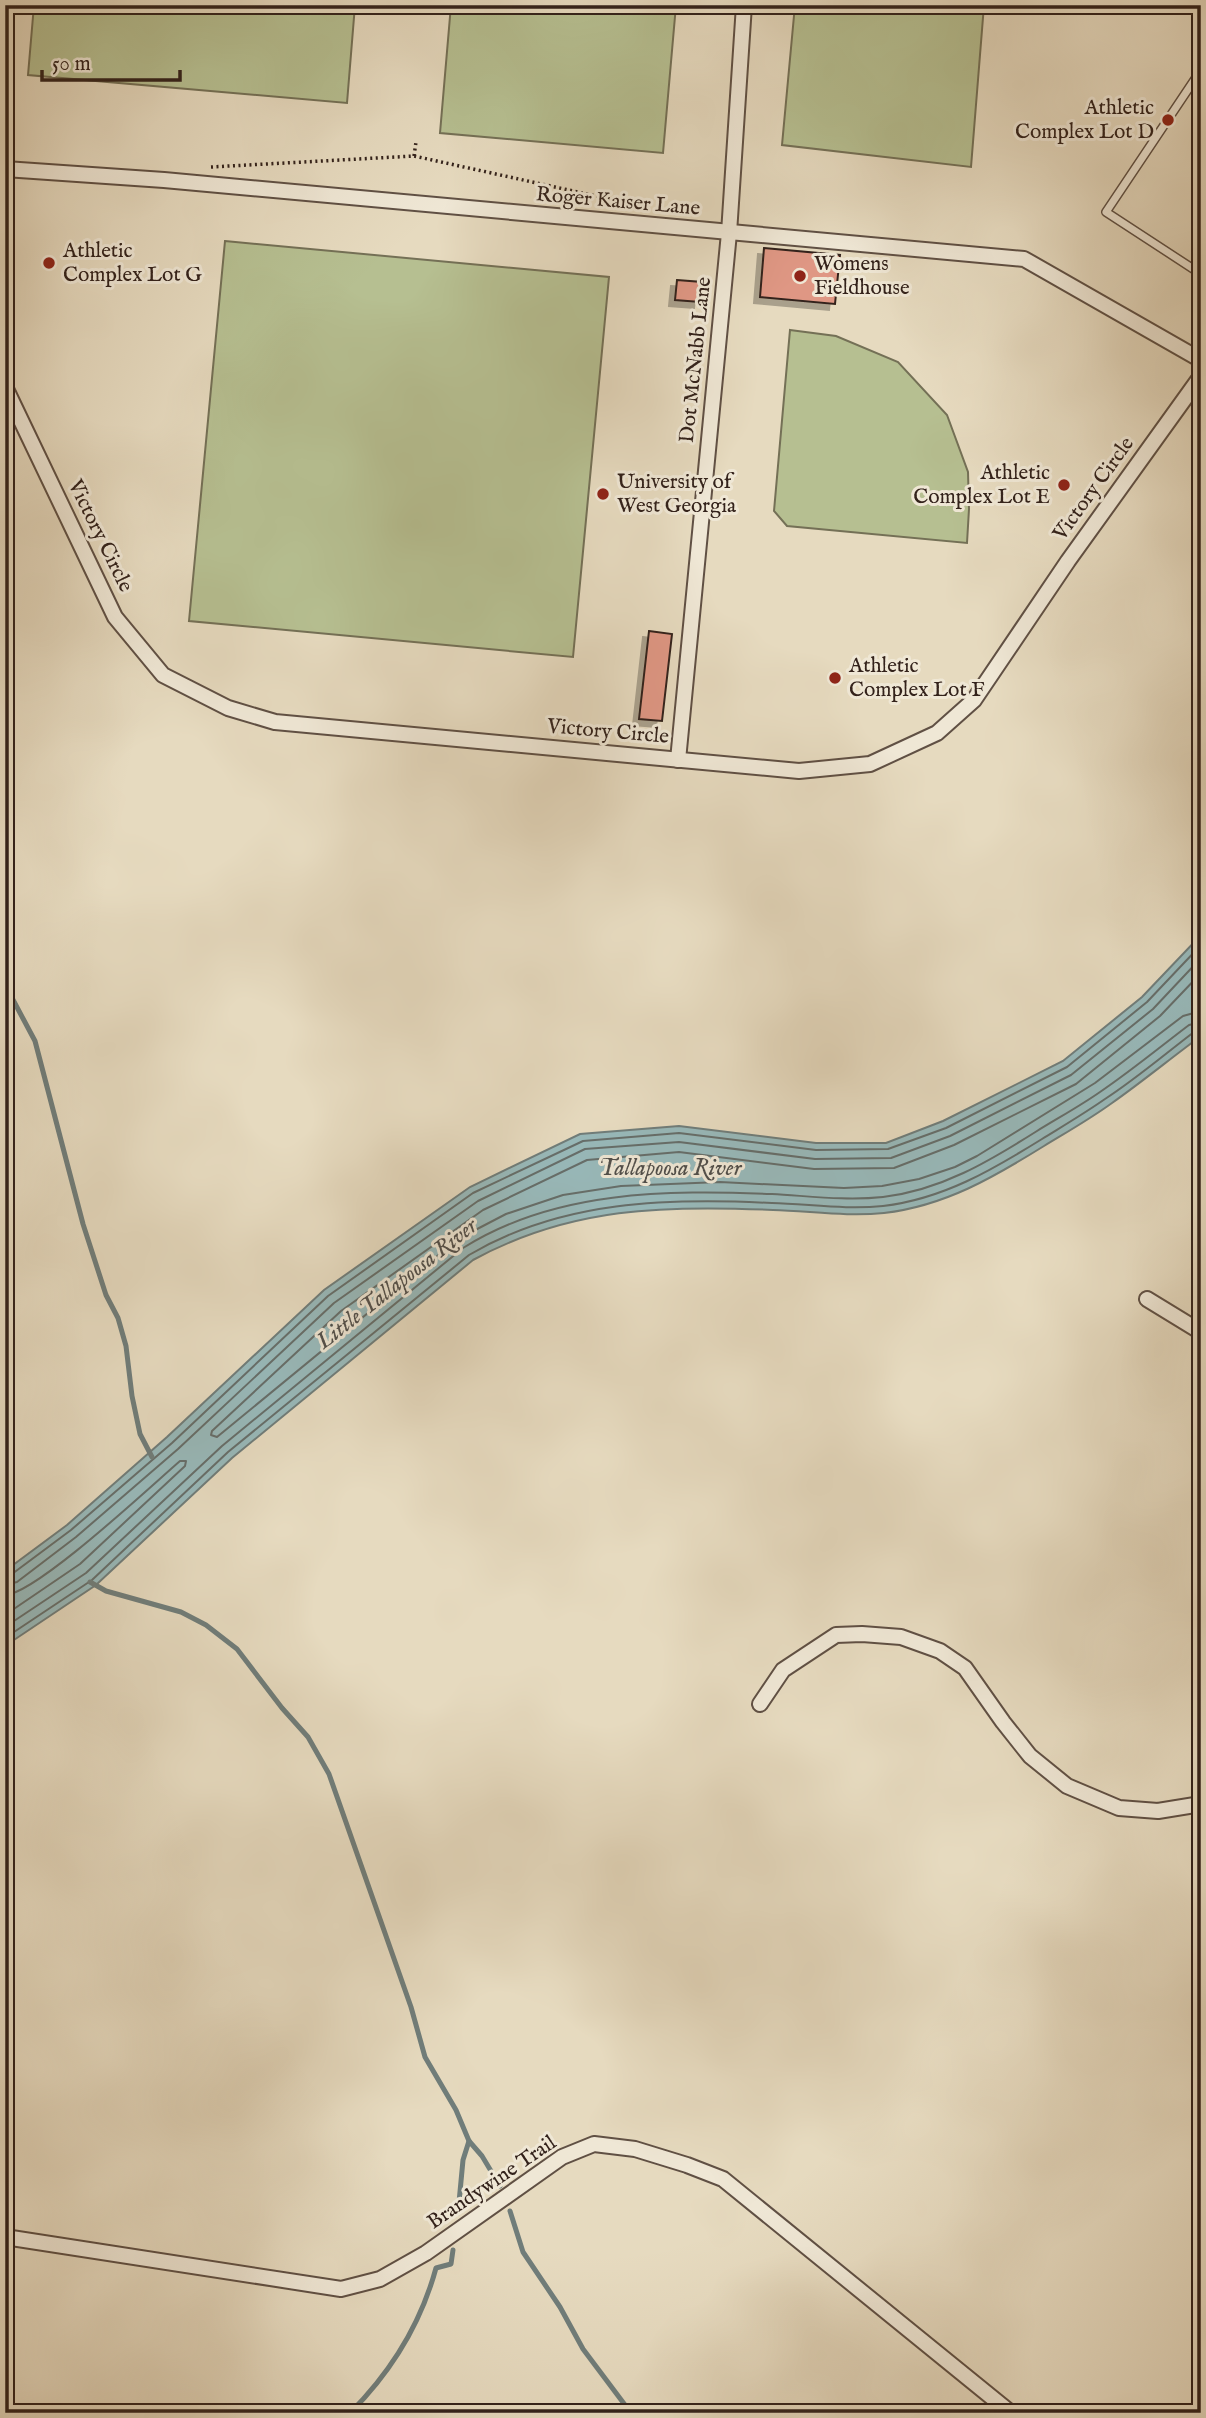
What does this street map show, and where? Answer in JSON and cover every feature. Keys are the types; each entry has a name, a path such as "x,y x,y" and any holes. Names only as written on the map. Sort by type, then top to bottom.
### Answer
{"street":[{"name":"Dot McNabb Lane","path":"678,760 729,233 744,5"},
{"name":"Roger Kaiser Lane","path":"5,169 178,182 1024,259 1201,360"},
{"name":"Victory Circle","path":"5,387 115,617 163,674 228,708 275,722 799,771 870,764 937,733 974,700 1201,376"},
{"path":"1147,1300 1201,1332"},
{"path":"760,1704 783,1670 836,1635 901,1637 940,1651 965,1668 1003,1723 1030,1756 1067,1786 1119,1808 1158,1811 1201,1804"},
{"name":"Brandywine Trail","path":"5,2237 341,2289 380,2279 426,2253 562,2157 594,2144 635,2149 723,2179 1011,2413"}],"lane":[{"path":"1201,70 1106,212 1201,274"}],"path":[{"path":"414,156 415,142"},
{"path":"205,167 414,156 657,209"}],"green space":[{"path":"34,5 355,5 347,103 28,75"},
{"path":"451,5 676,5 663,153 440,133"},
{"path":"795,5 984,5 971,167 782,145"},
{"path":"225,241 609,277 573,657 189,621"},
{"path":"790,330 836,336 898,362 947,415 968,472 967,543 787,526 774,511"}],"water":[{"name":"Tallapoosa River","path":"1201,935 1201,1036 1104,1109 1025,1157 948,1197 884,1213 694,1208 656,1210 582,1220 509,1242 473,1260 232,1458 96,1585 5,1646 5,1571 67,1525 167,1437 324,1290 470,1187 580,1134 679,1126 816,1143 886,1143 943,1121 1063,1061 1142,997"}],"building":[{"name":"Womens Fieldhouse","path":"764,248 840,255 835,304 760,297"},
{"path":"677,280 702,282 700,302 675,300"},
{"path":"649,631 672,634 662,721 639,719"}],"waterway":[{"path":"5,956 11,996 35,1041 83,1224 106,1295 118,1318 126,1346 140,1434 152,1457"},
{"path":"90,1582 106,1591 181,1612 206,1625 237,1649 308,1737 329,1774 411,2007 425,2057 456,2110 469,2141 482,2156 500,2186"},
{"path":"458,2213 463,2160 469,2141"},
{"path":"510,2211 523,2252 560,2307 583,2349 631,2413"},
{"path":"350,2413 391,2364 413,2328 436,2268 451,2264 453,2250"}],"place":[{"name":"Athletic Complex Lot D","path":"1168,120"},
{"name":"Athletic Complex Lot G","path":"49,263"},
{"name":"Womens Fieldhouse","path":"800,276"},
{"name":"Athletic Complex Lot E","path":"1064,485"},
{"name":"University of West Georgia","path":"603,494"},
{"name":"Athletic Complex Lot F","path":"835,678"}],"water label":[{"name":"Little Tallapoosa River","path":"397,1284"}]}
